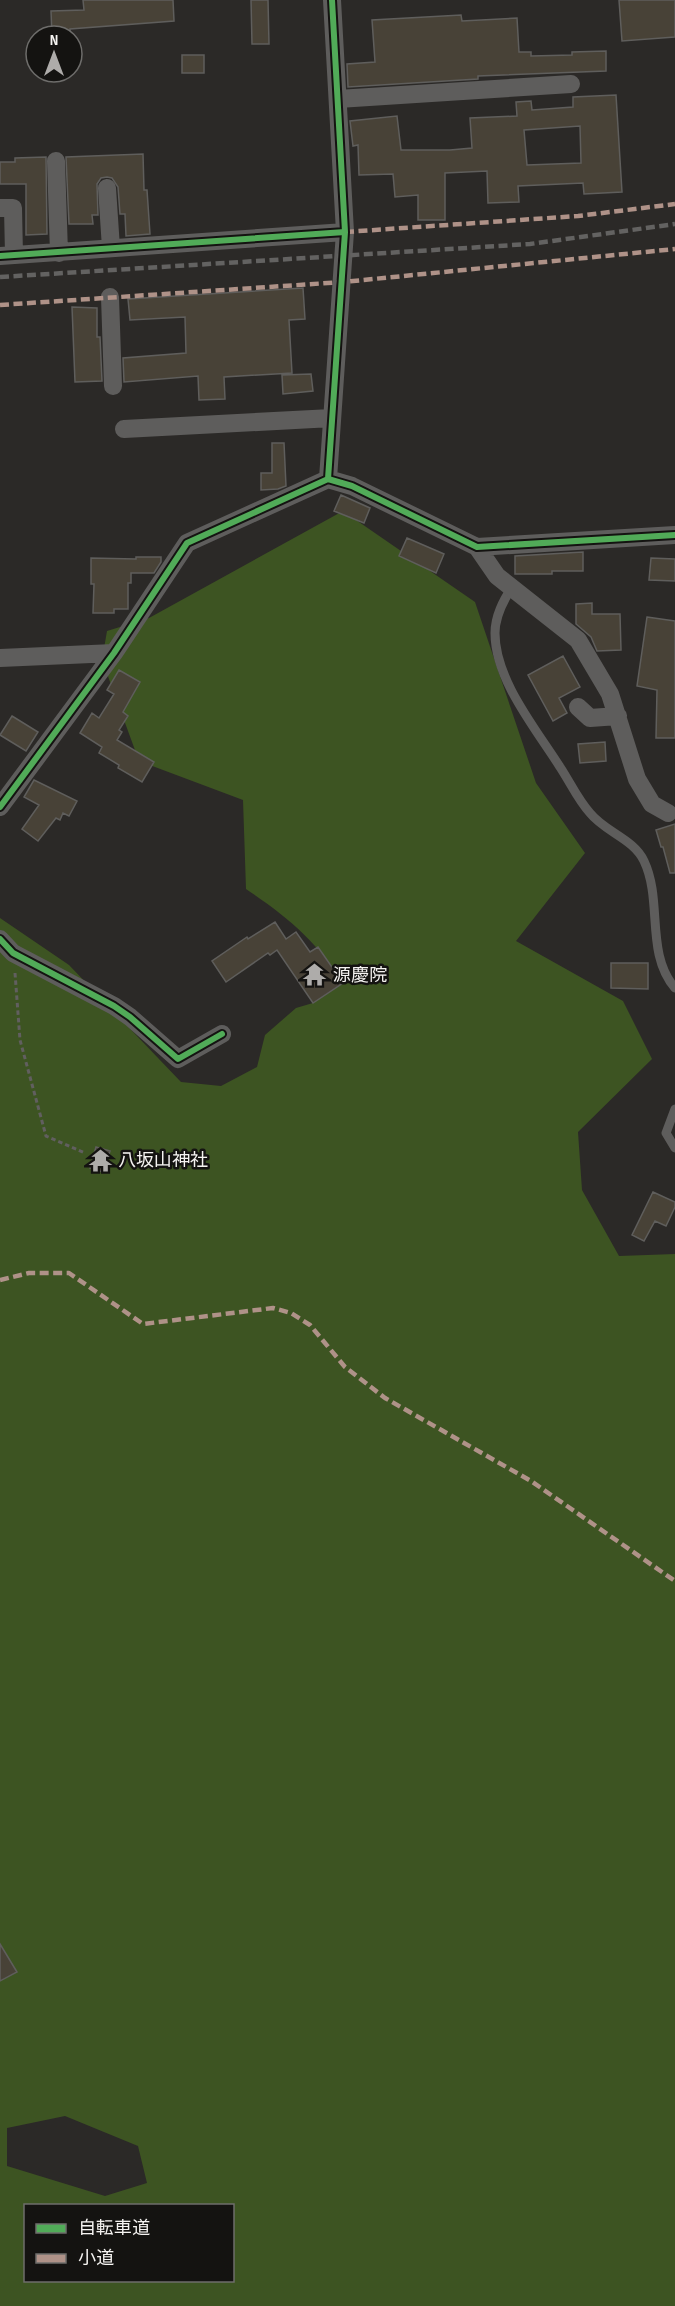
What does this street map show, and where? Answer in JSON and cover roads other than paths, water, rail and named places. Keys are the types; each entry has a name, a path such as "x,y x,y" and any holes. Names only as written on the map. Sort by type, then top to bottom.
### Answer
{"street":[{"path":"328,479 345,232 332,0"},
{"path":"338,99 571,84"},
{"path":"57,161 59,253"},
{"path":"107,188 111,248"},
{"path":"0,208 13,208 7,256 345,232"},
{"path":"110,297 113,386"},
{"path":"124,429 332,418"},
{"path":"0,807 114,653 187,543 328,479 352,486 477,547 498,576 578,640 610,694 638,779 652,804 668,813"},
{"path":"477,547 675,535"},
{"path":"0,658 114,653"},
{"path":"578,707 590,718 618,716"},
{"path":"0,939 13,953 114,1006 178,1059 222,1034"}],"lane":[{"path":"512,587 500,607 495,633 501,667 512,692 590,814 634,847 644,861 651,885 661,963 675,988"},
{"path":"675,1109 666,1133 675,1148"}],"railway":[{"path":"0,277 530,244 675,224"}],"place":[{"name":"源慶院","path":"315,975"},
{"name":"八坂山神社","path":"100,1160"}]}
